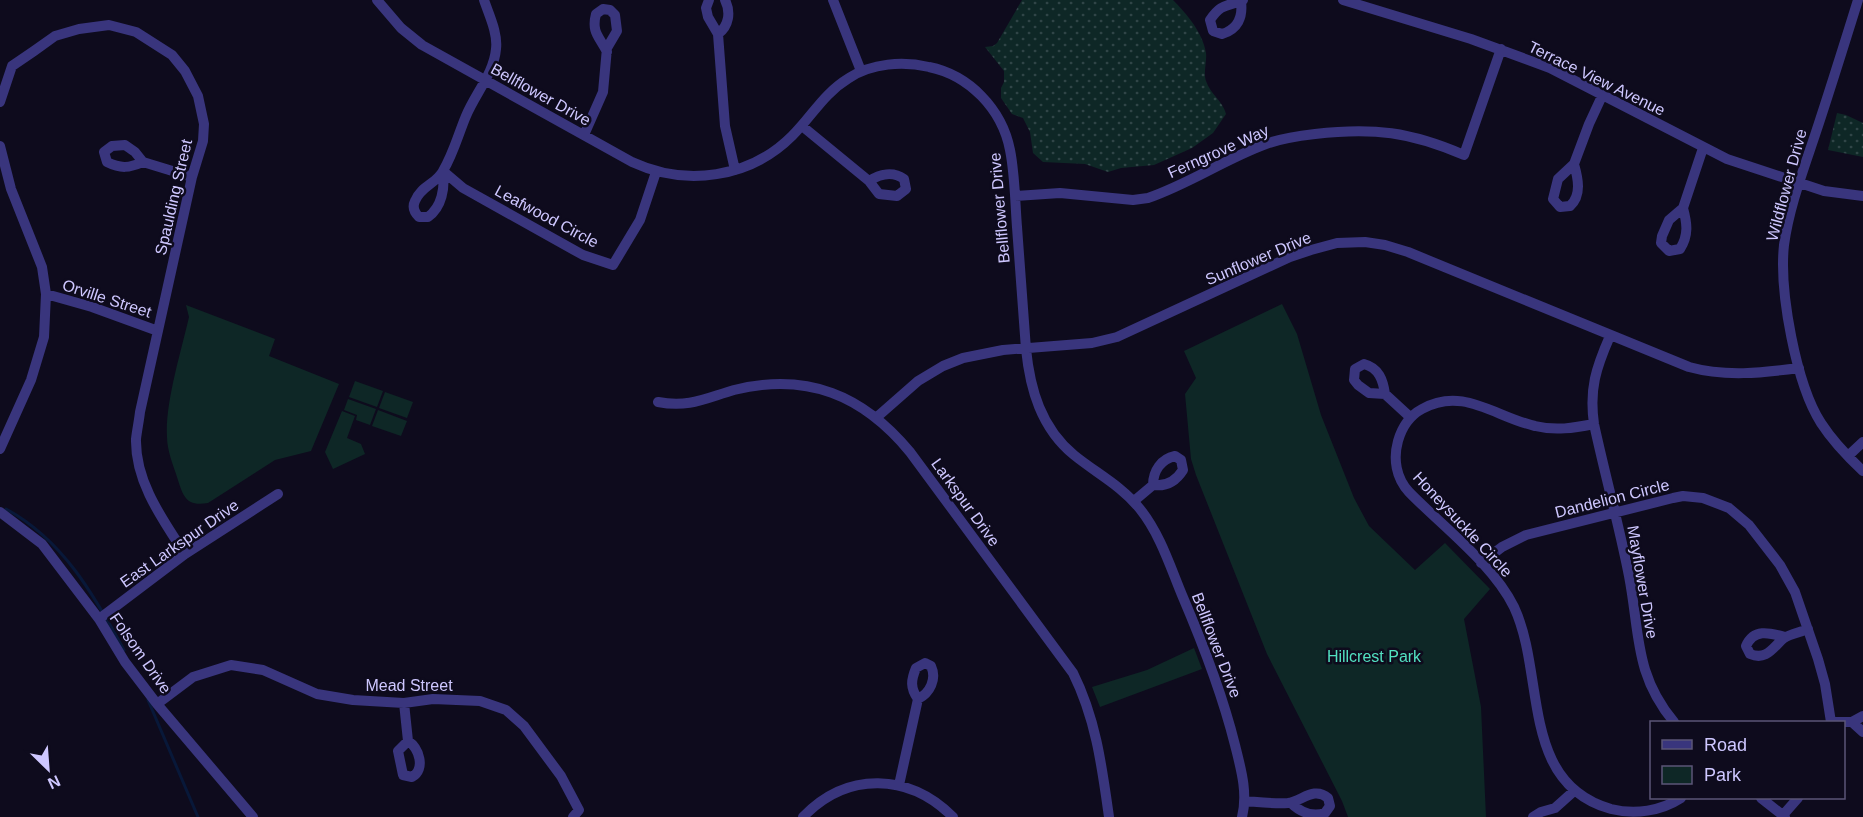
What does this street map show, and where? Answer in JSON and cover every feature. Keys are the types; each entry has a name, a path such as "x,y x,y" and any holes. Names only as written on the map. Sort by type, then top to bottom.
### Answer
{"street":[{"name":"Bellflower Drive","path":"377,0 412,38 435,53 486,79 632,162 657,172 694,177 717,175 735,170 776,150 802,126 822,99 861,71 891,64 920,65 942,70 972,87 992,109 1005,133 1012,165 1026,350 1029,377 1036,402 1050,428 1073,454 1122,489 1134,501 1159,540 1215,676 1240,768 1244,801 1242,817"},
{"path":"484,0 496,43 495,57 486,79"},
{"path":"709,0 706,8 708,17 718,34 725,126 735,170"},
{"path":"718,34 724,29 728,20 729,8 725,0"},
{"path":"833,0 861,71"},
{"name":"Terrace View Avenue","path":"1343,0 1501,50 1551,69 1703,148 1737,163 1824,192 1863,196"},
{"name":"Wildflower Drive","path":"1858,0 1800,183 1786,235 1784,255 1786,303 1799,368 1808,397 1821,423 1863,471"},
{"name":"Spaulding Street","path":"0,102 12,66 55,36 79,29 109,25 136,32 172,56 185,71 198,96 204,124 203,141 192,177 140,412 136,441 141,474 156,509 185,554"},
{"name":"Ferngrove Way","path":"1015,196 1070,193 1134,200 1148,198 1267,144 1329,132 1351,130 1397,133 1438,144 1464,155 1501,50"},
{"path":"584,135 603,92 607,52"},
{"name":"Leafwood Circle","path":"486,79 467,114 457,144 443,171 458,185 583,255 613,265 640,220 657,172"},
{"path":"1574,164 1588,124 1602,96"},
{"path":"802,126 869,181"},
{"path":"0,146 11,189 42,267 46,294 44,337 31,380 0,449"},
{"path":"1683,208 1703,148"},
{"path":"143,162 192,177"},
{"path":"0,193 11,189"},
{"name":"Sunflower Drive","path":"877,417 918,381 953,361 981,353 1092,343 1117,338 1290,257 1324,246 1351,242 1374,243 1408,252 1689,367 1744,374 1799,368"},
{"name":"Orville Street","path":"46,294 92,306 158,331"},
{"name":"Mayflower Drive","path":"1610,336 1593,381 1594,424 1629,579 1641,662 1653,692 1672,721"},
{"name":"Larkspur Drive","path":"658,402 686,405 753,386 793,385 820,389 837,395 856,403 877,417 910,452 1073,673 1086,701 1095,730 1109,817"},
{"path":"1385,394 1410,417 1435,403 1451,400 1475,404 1541,428 1563,429 1594,424"},
{"name":"Honeysuckle Circle","path":"1410,417 1401,432 1396,447 1396,463 1401,482 1500,583 1514,608 1523,636 1546,745 1557,772 1574,791 1601,806 1628,812 1658,808 1679,799"},
{"path":"1848,456 1863,442"},
{"path":"1134,501 1153,485"},
{"name":"East Larkspur Drive","path":"99,619 185,554 278,495"},
{"name":"Dandelion Circle","path":"1481,563 1520,537 1683,496 1706,498 1729,508 1749,525 1786,573 1796,592 1825,684 1831,721"},
{"name":"Folsom Drive","path":"0,512 42,544 99,619 125,662 157,704 253,817"},
{"path":"1785,637 1808,629"},
{"name":"Mead Street","path":"157,704 193,677 231,665 263,670 317,694 353,700 404,703 432,699 480,700 506,710 524,726 561,776 579,810 573,817"},
{"path":"900,784 918,699"},
{"path":"404,703 408,741"},
{"path":"1845,723 1852,723 1863,716"},
{"path":"1852,723 1863,732"},
{"path":"803,817 825,799 850,788 882,783 900,784 932,799 953,817"},
{"path":"1533,817 1541,812 1555,812 1574,791"},
{"path":"1762,799 1784,816 1797,799"},
{"path":"1244,801 1291,803"}],"green space":[{"path":"1022,0 1173,0 1202,38 1206,53 1206,81 1226,114 1213,133 1192,148 1154,165 1121,168 1108,172 1085,164 1043,162 1033,153 1030,132 1023,118 1012,114 1001,98 1004,71 985,47 997,43"},
{"path":"1837,113 1863,123 1863,157 1828,150"},
{"name":"Hillcrest Park","path":"1282,304 1297,334 1321,415 1354,498 1369,526 1415,570 1445,543 1490,589 1464,619 1481,707 1486,817 1348,817 1267,654 1191,459 1185,394 1196,378 1184,351"},
{"path":"186,305 275,339 269,356 339,384 311,451 275,460 208,503 201,504 186,499 179,484 167,442 168,409 189,317"},
{"path":"355,381 383,391 377,407 349,397"},
{"path":"385,392 413,402 407,418 379,408"},
{"path":"348,399 376,409 370,425 356,420 357,415 344,410"},
{"path":"378,410 407,421 401,436 372,426"},
{"path":"342,411 355,416 347,438 361,444 365,454 333,469 325,452"},
{"path":"1194,648 1202,669 1100,707 1092,687 1147,670"}],"waterway":[{"path":"6,509 44,536 75,570 89,589 124,650"},
{"path":"148,700 198,817"}]}
